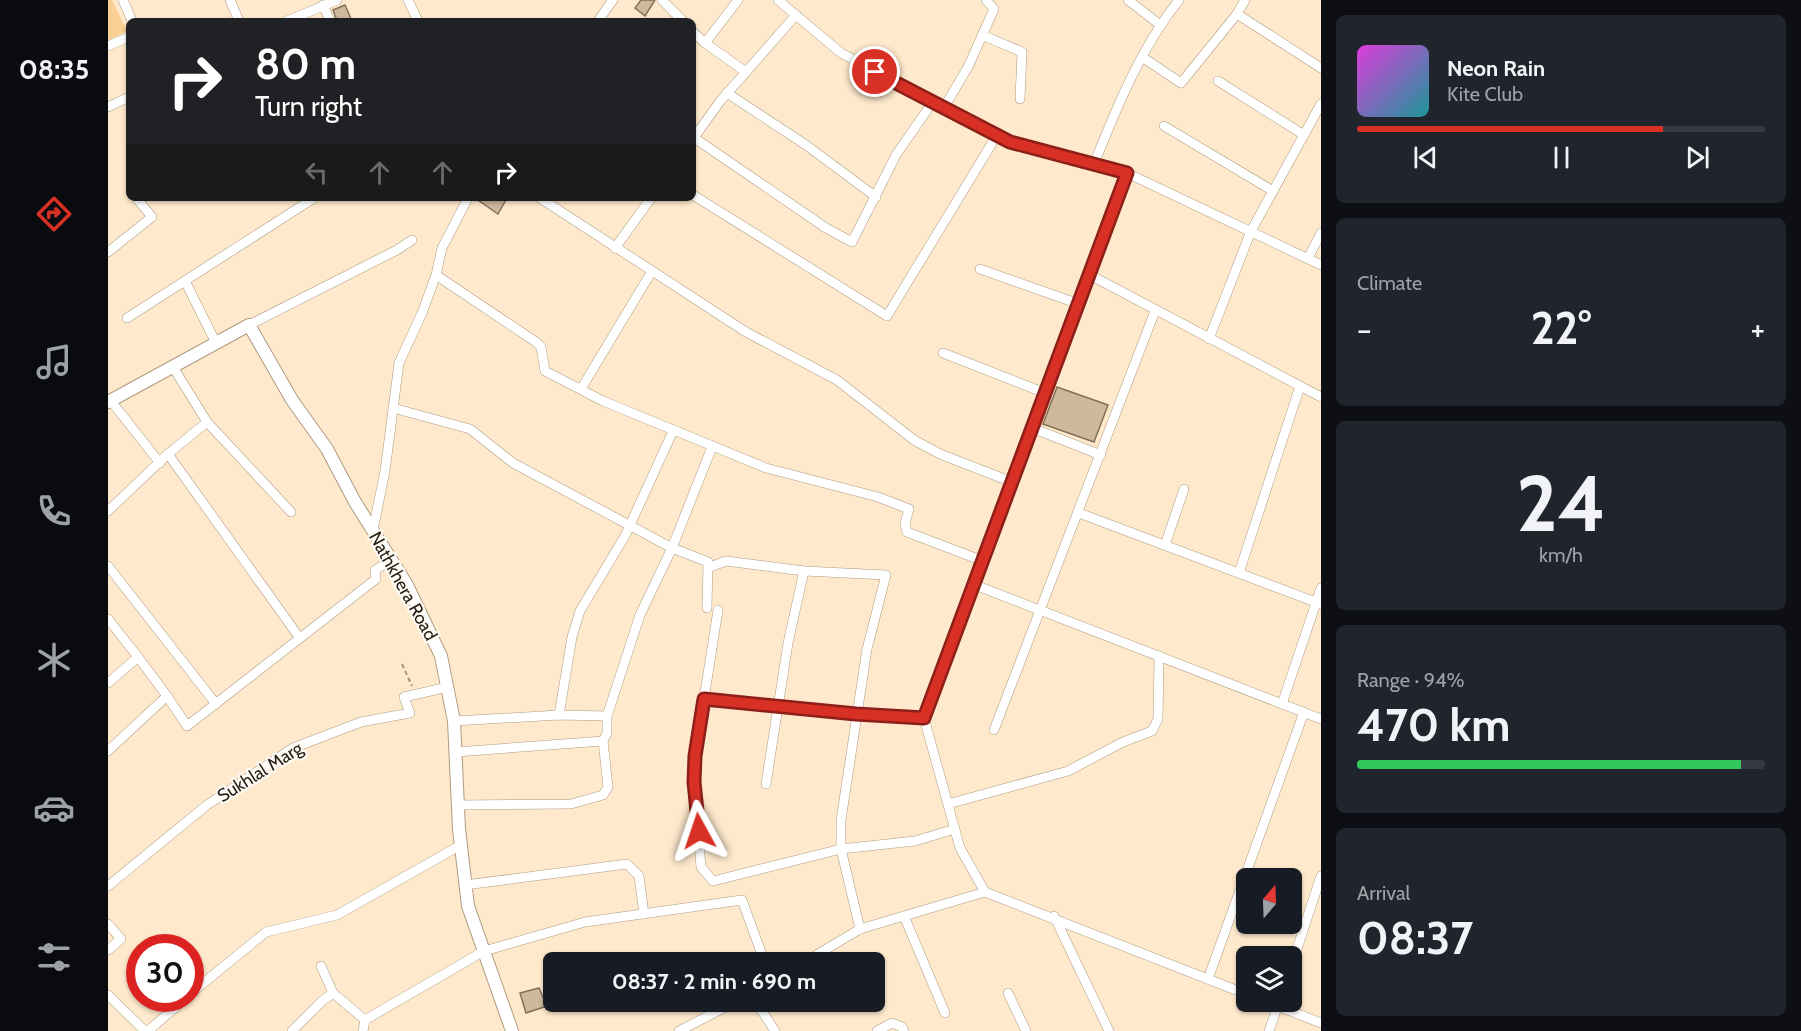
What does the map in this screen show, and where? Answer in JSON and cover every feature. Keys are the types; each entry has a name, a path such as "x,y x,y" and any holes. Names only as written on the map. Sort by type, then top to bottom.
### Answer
{"street":[{"path":"123,0 131,18"},
{"path":"230,0 238,18"},
{"path":"408,0 417,18"},
{"path":"600,18 614,0"},
{"path":"662,0 679,18"},
{"path":"705,43 738,0"},
{"path":"778,0 840,53 943,109 1010,142 1127,173 1321,265"},
{"path":"943,109 968,67 994,9 986,0"},
{"path":"1128,0 1160,24"},
{"path":"1094,164 1118,104 1142,57 1160,24 1179,0"},
{"path":"1142,57 1181,82 1237,14 1245,0"},
{"path":"296,18 330,2 330,18"},
{"path":"1237,14 1321,68"},
{"path":"696,134 728,93 796,15"},
{"path":"982,34 1022,52 1020,99"},
{"path":"696,35 746,72"},
{"path":"108,46 126,38"},
{"path":"1218,81 1304,135"},
{"path":"728,93 806,145 876,197"},
{"path":"108,107 126,101"},
{"path":"696,140 826,228 852,242 896,155 932,103"},
{"path":"1209,339 1251,231 1321,104"},
{"path":"1164,126 1273,191"},
{"path":"696,197 887,316 997,135"},
{"path":"985,892 960,848 924,718 1127,173"},
{"path":"108,252 152,217 139,201"},
{"path":"127,318 309,201"},
{"path":"373,530 404,349 422,313 436,276 442,248 466,201"},
{"path":"544,201 754,338 837,380 914,440 940,454 1012,482"},
{"path":"615,248 649,201"},
{"path":"1308,258 1321,233"},
{"path":"160,463 110,401 249,325 397,250 411,240"},
{"path":"980,269 1078,304"},
{"path":"581,389 652,271"},
{"path":"1090,275 1321,397"},
{"path":"436,276 536,342 541,347 545,371 673,431 766,468 878,497 909,509 905,523 907,532 983,561"},
{"path":"185,281 216,343"},
{"path":"994,730 1042,611 1155,311"},
{"name":"Nathkhera Road","path":"249,325 292,400 327,449 355,502 407,585 436,646 448,687 454,721 457,805 468,906 512,1031"},
{"path":"943,352 1045,393"},
{"path":"173,367 207,422 291,512"},
{"path":"1239,573 1300,386"},
{"path":"393,408 470,429 513,463 672,548 701,557 708,562 710,567 707,608"},
{"path":"108,511 168,454 207,422"},
{"path":"1032,428 1101,455"},
{"path":"559,715 572,637 580,611 625,536 673,431"},
{"path":"457,805 571,804 603,795 608,787 603,741 607,733 607,716 640,615 672,548 712,447"},
{"path":"168,454 299,637"},
{"path":"1165,545 1184,489"},
{"path":"1079,513 1319,603"},
{"path":"108,619 187,726 376,579 375,570 390,561"},
{"path":"710,567 726,561 804,571 886,575 867,649 841,820 841,849 860,929"},
{"path":"108,566 216,704"},
{"path":"766,784 788,643 804,571"},
{"path":"975,585 1321,719"},
{"path":"1282,704 1319,603 1321,588"},
{"path":"718,610 695,756 694,782 701,867 713,881 841,849 915,841 955,829"},
{"path":"948,804 1068,771 1152,731 1158,719 1159,656"},
{"path":"108,683 138,657"},
{"path":"415,693 448,687"},
{"name":"Sukhlal Marg","path":"108,886 207,805 293,748 361,722 410,712 404,697 415,693"},
{"path":"108,751 167,696"},
{"path":"704,699 856,714 924,718"},
{"path":"1208,979 1304,712"},
{"path":"454,721 559,715 607,716"},
{"path":"456,752 603,741"},
{"path":"204,983 266,932 338,915 461,845"},
{"path":"465,885 627,864 639,876 645,914"},
{"path":"1298,946 1321,876"},
{"path":"821,952 860,929 985,892 1053,916 1236,990"},
{"path":"363,1031 365,1020 484,951 585,922 742,900 761,952"},
{"path":"904,916 945,1013"},
{"path":"1053,916 1109,1031"},
{"path":"108,924 121,939 108,950"},
{"path":"321,966 333,993 365,1020"},
{"path":"292,1031 333,993"},
{"path":"1008,993 1026,1031"},
{"path":"108,995 146,1031 169,1012"},
{"path":"679,1031 716,1012"},
{"path":"763,1012 775,1031"},
{"path":"1269,1031 1275,1012"},
{"path":"1296,1012 1321,1023"},
{"path":"878,1031 891,1023 902,1027 904,1031"}],"path":[{"path":"402,664 415,693"}],"shaded area":[{"path":"108,0 112,0 126,31 108,40"}],"building":[{"path":"641,0 655,0 645,16 635,8"},
{"path":"345,5 351,18 336,18 333,10"},
{"path":"479,201 505,201 498,214"},
{"path":"1057,387 1108,405 1094,442 1043,424"},
{"path":"539,988 543,997 543,1007 526,1013 520,993"}],"route":[{"path":"699,831 694,782 695,756 704,699 856,714 924,718 1127,173 1010,142 875,72"}]}
